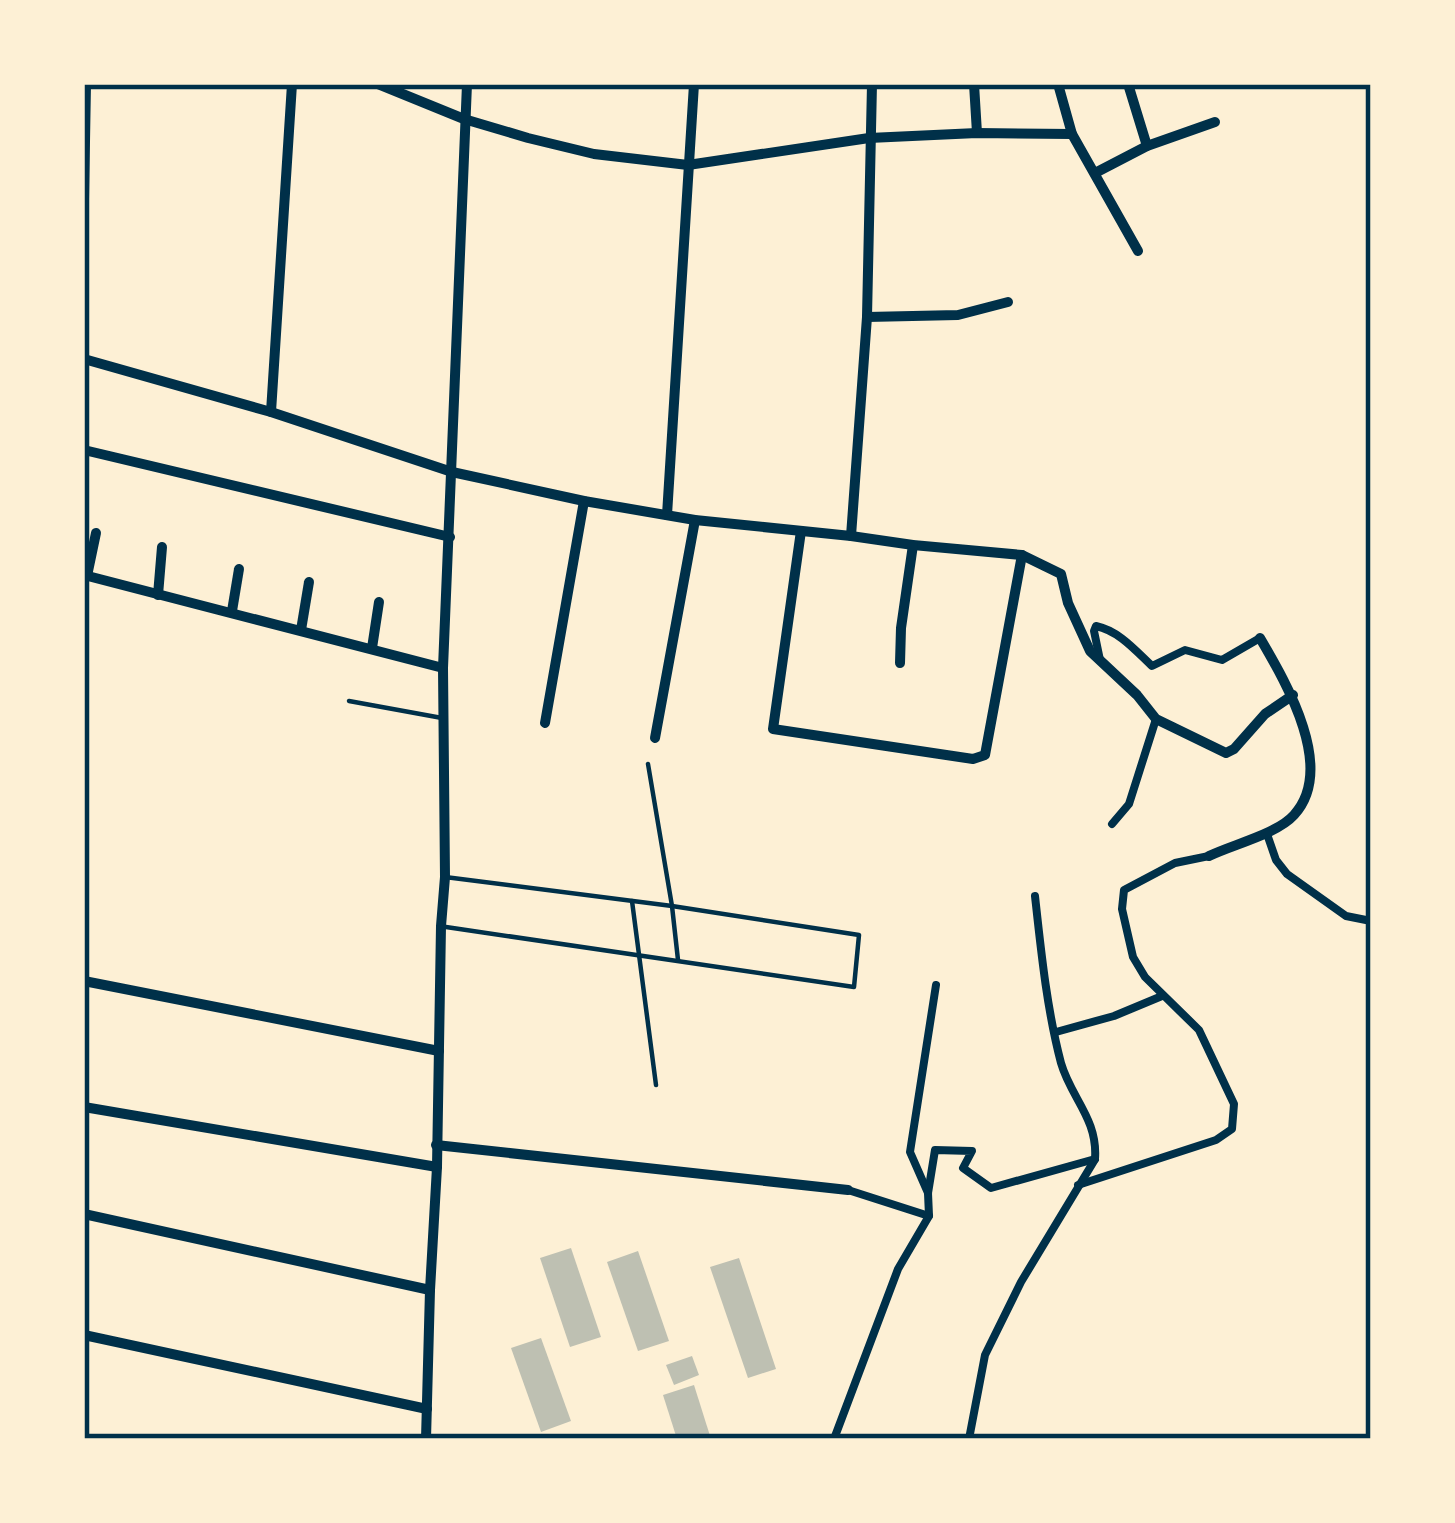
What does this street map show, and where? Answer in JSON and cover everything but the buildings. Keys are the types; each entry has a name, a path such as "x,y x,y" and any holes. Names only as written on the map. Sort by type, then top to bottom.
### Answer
{"street":[{"path":"84,199 86,84"},
{"path":"271,412 292,84"},
{"path":"378,84 464,119 528,138 594,154 688,165 869,138 1072,134"},
{"path":"426,1439 445,877 443,668 467,84"},
{"path":"667,514 694,84"},
{"path":"851,536 868,316 872,84"},
{"path":"974,84 977,133"},
{"path":"1058,84 1072,134 1138,251"},
{"path":"1128,84 1148,146"},
{"path":"1095,173 1148,146 1215,122"},
{"path":"868,316 958,316 1008,302"},
{"path":"84,359 271,412 452,472 584,501 695,520 1022,555 1061,574 1068,603 1090,651 1156,719 1226,753 1293,694"},
{"path":"84,450 450,537"},
{"path":"545,723 584,501"},
{"path":"656,738 695,520"},
{"path":"801,531 773,729 973,759 986,755 1022,555"},
{"path":"96,533 85,575 443,668"},
{"path":"900,663 913,545"},
{"path":"158,595 162,548"},
{"path":"232,611 239,569"},
{"path":"301,630 309,582"},
{"path":"372,648 379,602"},
{"path":"1078,1185 1216,1140 1232,1129 1234,1104 1199,1030 1144,977 1133,956 1122,909 1124,890 1175,863 1210,856 1267,834 1294,815 1307,794 1310,770 1293,694 1260,638 1222,660 1185,650 1152,666 1122,638 1096,626 1100,661"},
{"path":"1112,824 1129,804 1156,719"},
{"path":"1267,834 1287,874 1346,916 1371,921"},
{"path":"969,1439 986,1355 1021,1282 1095,1160 1087,1113 1062,1067 1035,896"},
{"path":"84,981 440,1051"},
{"path":"928,1193 910,1152 936,985"},
{"path":"1056,1032 1162,996"},
{"path":"84,1107 437,1167"},
{"path":"436,1144 848,1190 929,1216"},
{"path":"834,1439 898,1269 929,1216 935,1150 972,1151 963,1168 991,1188 1095,1160"},
{"path":"84,1214 430,1290"},
{"path":"84,1335 427,1408"}],"lane":[{"path":"349,701 442,718"},
{"path":"648,764 678,961"},
{"path":"441,926 854,987 859,935 445,877"},
{"path":"632,901 656,1085"}]}
